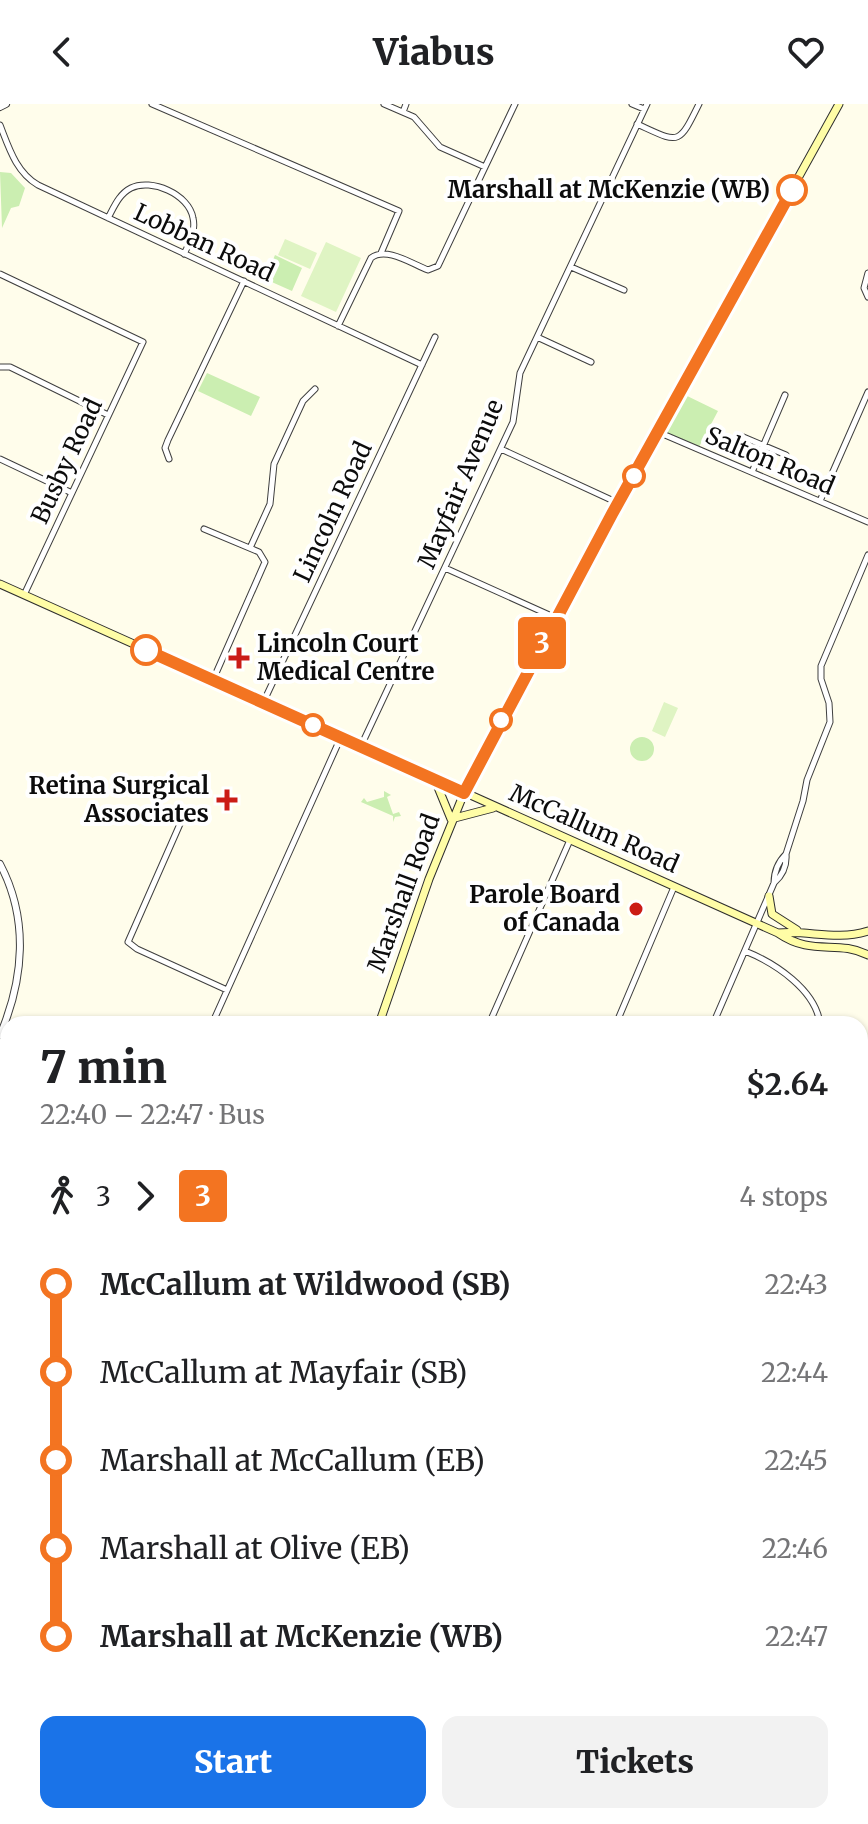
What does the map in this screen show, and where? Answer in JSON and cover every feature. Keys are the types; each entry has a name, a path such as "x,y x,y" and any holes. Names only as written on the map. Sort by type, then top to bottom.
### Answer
{"main road":[{"name":"Marshall Road","path":"382,1016 451,819 464,793 618,503 839,104"},
{"name":"McCallum Road","path":"0,584 800,945 857,950 868,955"},
{"path":"435,780 451,819 495,808"},
{"path":"769,896 772,914 802,933"},
{"name":"McCallum Road","path":"778,933 845,936 868,931"}],"street":[{"path":"0,107 6,104"},
{"path":"152,104 399,211 381,253 371,258 338,326"},
{"path":"384,104 421,122 435,143 485,167"},
{"path":"403,112 406,104"},
{"path":"381,253 435,271 515,104"},
{"path":"632,104 645,107"},
{"path":"637,124 670,139 679,138 685,133 699,104"},
{"name":"Mayfair Avenue","path":"361,746 501,449 515,415 520,373 645,107"},
{"name":"Lobban Road","path":"0,125 14,158 28,180 422,365"},
{"path":"108,218 128,190 141,184 158,186 186,203 193,216 193,235 184,254"},
{"path":"571,267 624,290"},
{"path":"868,273 864,288 868,297"},
{"name":"Busby Road","path":"0,274 143,342 24,595"},
{"path":"169,457 165,448 168,440 244,281"},
{"name":"Lincoln Road","path":"263,703 435,337"},
{"path":"537,337 591,362"},
{"path":"0,367 10,367 108,415"},
{"path":"250,548 270,504 274,464 303,401 315,389"},
{"path":"820,501 868,392"},
{"path":"752,472 785,395"},
{"name":"Salton Road","path":"658,432 868,522"},
{"path":"741,436 786,455"},
{"path":"501,449 618,503"},
{"path":"0,459 72,493"},
{"path":"204,529 262,554 264,565 213,680"},
{"path":"717,1016 774,883 787,863 786,854 807,780 830,722 821,666 868,555"},
{"path":"445,568 556,618"},
{"path":"216,1016 341,737"},
{"path":"180,824 128,942 227,990"},
{"path":"493,1016 570,840"},
{"path":"0,864 15,903 21,948 14,1002 8,1016"},
{"path":"619,1016 674,887"},
{"path":"745,951 796,982 816,1007 818,1016"}],"green space":[{"path":"0,172 11,173 25,188 19,206 11,208 2,228"},
{"path":"285,239 317,253 310,269 278,255"},
{"path":"326,242 361,258 336,312 301,296"},
{"path":"275,255 302,268 292,291 265,279"},
{"path":"207,373 260,397 251,416 198,391"},
{"path":"681,393 718,411 699,447 660,431"},
{"path":"664,702 678,708 665,737 652,731"},
{"path":"642,737 650,741 654,749 650,757 642,761 634,757 630,749 634,741"},
{"path":"384,791 391,795 387,797 393,814 399,812 401,816 395,817 393,822 393,816 361,802 364,798 367,802 384,797"}],"bus line":[{"name":"3","path":"146,650 464,793 612,514 792,190"}],"place":[{"name":"Marshall at McKenzie (WB)","path":"792,190"},
{"name":"Lincoln Court Medical Centre","path":"239,658"},
{"name":"Retina Surgical Associates","path":"227,800"},
{"name":"Parole Board of Canada","path":"636,909"}]}
